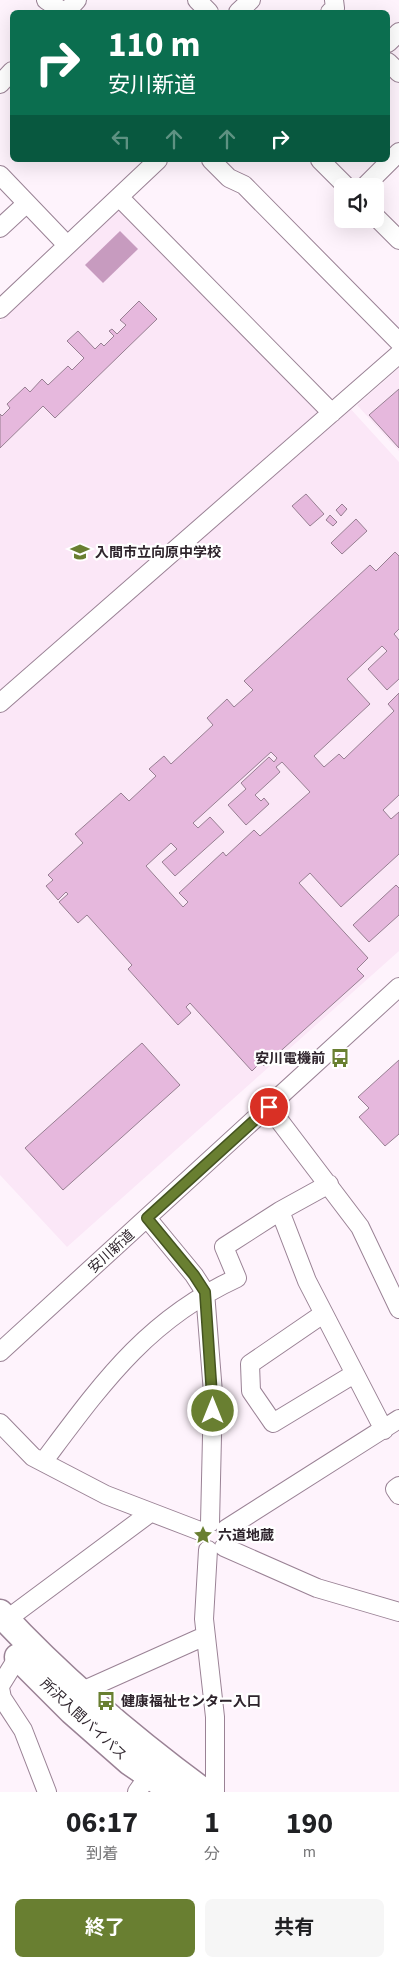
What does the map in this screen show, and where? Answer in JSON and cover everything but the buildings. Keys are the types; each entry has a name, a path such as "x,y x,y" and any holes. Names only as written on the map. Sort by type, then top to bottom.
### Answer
{"highway":[{"name":"所沢入間バイパス","path":"2,1624 18,1657 72,1711 130,1762 143,1783 174,1792"},
{"name":"所沢入間バイパス","path":"2,1624 142,1746 204,1792"}],"street":[{"path":"46,0 62,10"},
{"path":"67,10 77,0"},
{"path":"197,0 207,10"},
{"path":"240,10 251,0"},
{"path":"390,41 399,32"},
{"path":"390,64 399,73"},
{"path":"0,84 10,73"},
{"path":"390,161 399,152"},
{"path":"0,309 156,162"},
{"path":"213,162 229,178 244,186 399,342"},
{"path":"322,162 338,178"},
{"path":"374,178 389,162"},
{"path":"0,175 67,245"},
{"path":"119,197 332,414"},
{"path":"0,228 27,202"},
{"path":"384,225 399,240"},
{"path":"0,703 399,354"},
{"name":"安川新道","path":"0,1352 399,987"},
{"path":"269,1107 360,1227 399,1310"},
{"path":"42,1462 104,1382 159,1326 205,1292 237,1278 224,1247 280,1211 329,1184"},
{"path":"280,1211 307,1281 384,1430"},
{"path":"147,1218 194,1275 205,1292 213,1393 212,1527"},
{"path":"323,1314 250,1364 251,1391 273,1423 354,1374"},
{"path":"399,1419 384,1430 212,1527 201,1544 216,1548 317,1588 399,1612"},
{"path":"0,1423 33,1457 106,1495 150,1513 212,1527 228,1538 216,1548 205,1636 215,1717 215,1792"},
{"path":"399,1486 395,1489 399,1495"},
{"path":"2,1624 150,1513"},
{"path":"80,1692 205,1636"},
{"path":"18,1657 0,1687 2,1698 23,1730 47,1792"}],"shaded area":[{"name":"入間市立向原中学校","path":"121,207 318,413 0,692 0,321"},
{"path":"120,231 138,249 103,283 85,265"},
{"path":"399,368 399,451 357,405"},
{"path":"348,406 399,462 399,951 67,1247 0,1175 0,710"}],"place":[{"name":"入間市立向原中学校","path":"80,552"},
{"name":"安川電機前","path":"340,1058"},
{"name":"六道地蔵","path":"203,1535"},
{"name":"健康福祉センター入口","path":"106,1701"}],"route":[{"path":"213,1411 205,1292 194,1275 147,1218 269,1107"}]}
